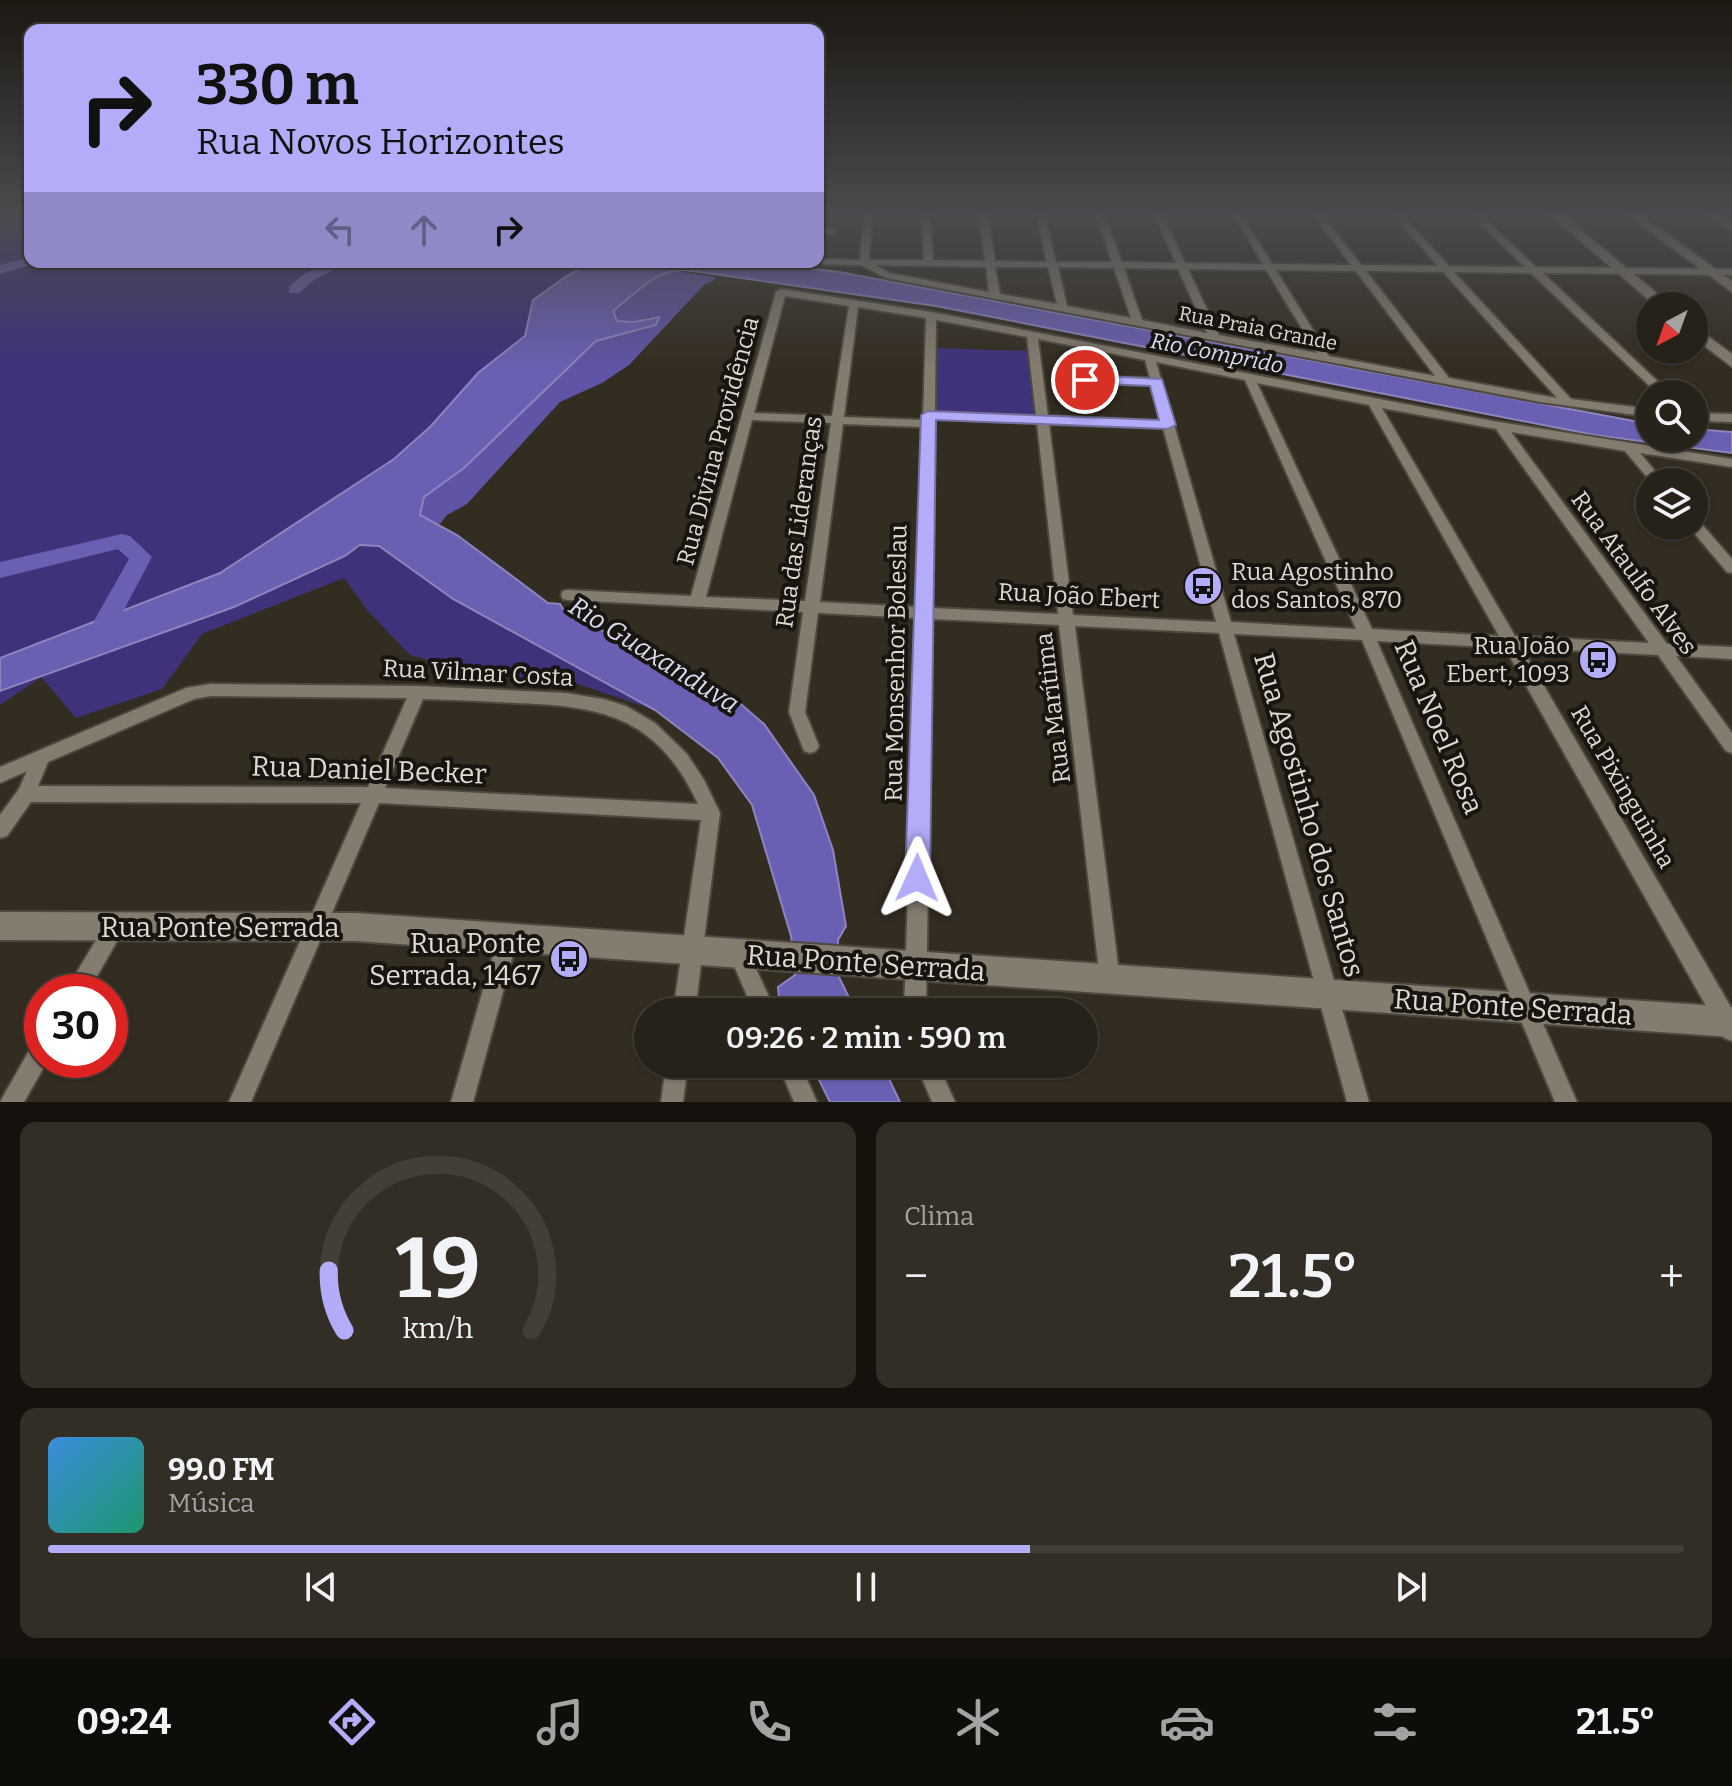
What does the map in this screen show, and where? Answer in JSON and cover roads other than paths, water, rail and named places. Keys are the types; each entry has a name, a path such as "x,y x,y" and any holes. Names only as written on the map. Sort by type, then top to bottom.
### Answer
{"street":[{"name":"Rua Praia Grande","path":"868,265 886,275 1215,338 1569,404 1636,411"},
{"path":"991,265 995,296"},
{"path":"1053,265 1063,309"},
{"path":"1118,265 1138,323"},
{"path":"1145,265 1732,272"},
{"path":"1357,265 1445,381"},
{"path":"1443,265 1569,404"},
{"path":"1529,265 1650,380"},
{"path":"1616,265 1648,292"},
{"path":"1702,265 1732,288"},
{"path":"1182,266 1215,338"},
{"path":"1270,267 1326,359"},
{"name":"Rua Divina Providência","path":"697,602 781,292 854,303"},
{"path":"854,303 931,315 1501,427 1732,463"},
{"name":"Rua das Lideranças","path":"810,746 797,712 854,303"},
{"name":"Rua Monsenhor Boleslau","path":"915,998 931,315"},
{"name":"Rua Marítima","path":"1032,336 1110,980"},
{"path":"1708,342 1732,362"},
{"name":"Rua Agostinho dos Santos","path":"1150,360 1358,1102"},
{"name":"Rua Noel Rosa","path":"1250,379 1367,635 1566,1102"},
{"path":"1085,380 1156,382"},
{"name":"Rua Pixinguinha","path":"1374,403 1731,1025"},
{"path":"747,416 1168,425"},
{"path":"1708,417 1732,418"},
{"name":"Rua Ataulfo Alves","path":"1501,427 1732,746"},
{"path":"1630,449 1646,468"},
{"path":"1708,540 1732,568"},
{"name":"Rua João Ebert","path":"568,595 1732,653"},
{"name":"Rua Vilmar Costa","path":"0,775 192,693 232,690 418,692 563,700 620,711 651,729 673,749 689,769 711,813"},
{"path":"240,1102 418,692"},
{"path":"0,830 26,794 42,757"},
{"name":"Rua Daniel Becker","path":"26,794 373,795 711,813"},
{"path":"686,998 711,813"},
{"name":"Rua Ponte Serrada","path":"0,926 316,926 1526,1008 1731,1025"},
{"path":"87,974 115,927"},
{"path":"462,1102 508,937"},
{"path":"739,954 759,998"},
{"path":"11,1102 25,1078"},
{"path":"672,1102 675,1078"},
{"path":"795,1078 806,1102"},
{"path":"933,1078 944,1102"}],"water":[{"name":"Rio Comprido","path":"583,268 805,268 839,272 1636,421 1636,440 1594,435 936,306 685,270 654,278 613,311 617,321 634,322 659,317 656,325 596,341 464,468 424,497 420,515 457,535 548,603 560,604 565,612 728,693 764,724 814,795 833,850 846,926 838,940 839,977 849,998 779,998 778,987 795,975 791,936 752,805 718,758 655,710 453,599 379,546 360,545 345,556 234,607 0,691 0,658 220,573 394,459 431,426 478,373 525,336 533,300"},
{"path":"1708,430 1732,432 1732,453 1708,450"},
{"path":"818,1078 889,1078 900,1102 830,1102"}],"waterway":[{"path":"0,270 15,265"},
{"path":"294,290 309,277 329,268"},
{"path":"0,570 122,541 141,557 107,619 100,645"}],"place":[{"name":"Rua Agostinho dos Santos, 870","path":"1203,586"},
{"name":"Rua João Ebert, 1093","path":"1598,660"},
{"name":"Rua Ponte Serrada, 1467","path":"569,959"}],"water label":[{"name":"Rio Guaxanduva","path":"654,655"}]}
